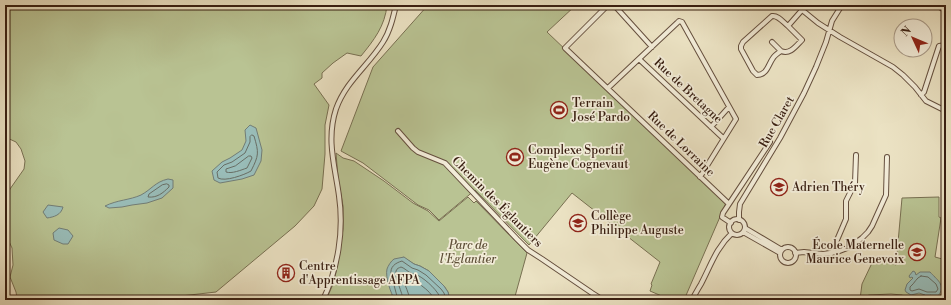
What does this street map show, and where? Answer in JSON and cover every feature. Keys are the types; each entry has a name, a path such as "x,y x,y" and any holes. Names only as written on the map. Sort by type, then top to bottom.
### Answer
{"street":[{"path":"323,300 327,292 336,260 340,231 340,197 332,158 331,139 336,109 342,95 352,80 383,42 390,27 396,5"},
{"name":"Rue de Lorraine","path":"609,5 565,48 729,204"},
{"path":"614,5 652,47"},
{"path":"796,5 829,31 893,67 916,87 926,101 946,111"},
{"name":"Rue Claret","path":"739,220 740,204 780,138 804,94 826,42 832,21 842,5"},
{"path":"936,5 946,11"},
{"path":"788,26 802,10"},
{"path":"772,42 781,51 788,52 802,40 778,17 772,16 743,42 741,46 741,49 757,75 761,75 765,72 773,58 781,51"},
{"path":"608,88 679,21 682,22 736,119 700,176"},
{"path":"922,95 939,46 946,45"},
{"name":"Rue de Bretagne","path":"639,59 723,138"},
{"path":"711,127 729,107"},
{"name":"Chemin des Églantiers","path":"398,131 418,152 445,163 523,245 603,300"},
{"path":"731,223 722,217 722,213 770,142"},
{"path":"831,254 846,220 846,201 855,183 856,155"},
{"path":"795,253 804,252 831,254 850,248 865,235 872,226 886,195 887,157"},
{"path":"732,233 730,227 731,223 736,219 744,223 744,230"},
{"path":"732,233 738,235 744,230"},
{"path":"744,230 781,252"},
{"path":"692,300 701,285 718,249 724,240 732,233"},
{"path":"781,252 786,248 790,248 795,253"},
{"path":"781,252 782,259 788,263 794,260 795,253"}],"green space":[{"path":"5,5 387,5 384,20 381,26 361,56 347,53 322,73 322,78 314,84 329,105 325,125 325,154 322,189 314,206 295,226 216,292 146,300 16,300 16,292 10,277 13,265 12,248 5,233 5,200 10,189 24,169 25,161 21,149 16,142 5,137"},
{"name":"Complexe Sportif Eugène Cognevaut","path":"428,5 576,5 547,32 726,203 684,300 671,300 650,291 651,284 660,262 572,193 529,245 475,190 439,220 429,210 418,205 363,163 341,151 373,67"},
{"name":"Parc de l'Eglantier","path":"336,153 343,158 354,161 413,203 428,211 439,221 468,197 474,203 476,201 527,253 514,300 450,300 448,292 444,286 429,271 403,257 392,295 395,300 326,300 334,282 343,229 343,206 338,178"},
{"path":"939,197 939,217 941,218 935,257 946,260 946,300 910,300 902,295 891,294 869,295 860,299 862,284 876,257 896,265 902,198"}],"water":[{"path":"250,125 256,128 262,150 261,161 254,175 220,183 214,180 212,171 222,162 242,150 246,141 245,130"},
{"path":"168,179 173,180 173,188 162,198 147,203 122,207 109,208 105,206 141,195 157,184"},
{"path":"48,205 63,207 59,214 47,218 43,212"},
{"path":"59,228 68,230 73,236 68,244 63,244 54,240 53,233"},
{"path":"404,257 414,264 429,271 444,286 448,292 450,300 395,300 389,285 387,269 394,259"},
{"path":"913,271 916,275 920,272 930,272 940,282 941,289 938,296 934,297 930,295 928,298 929,300 917,300 919,298 924,298 925,295 919,293 911,295 906,292 905,290 907,284 913,278 910,278 909,276"}],"place":[{"name":"Terrain José Pardo","path":"559,110"},
{"name":"Complexe Sportif Eugène Cognevaut","path":"515,157"},
{"name":"Adrien Théry","path":"779,187"},
{"name":"Collège Philippe Auguste","path":"578,223"},
{"name":"École Maternelle Maurice Genevoix","path":"917,252"},
{"name":"Centre d'Apprentissage AFPA","path":"286,273"}]}
